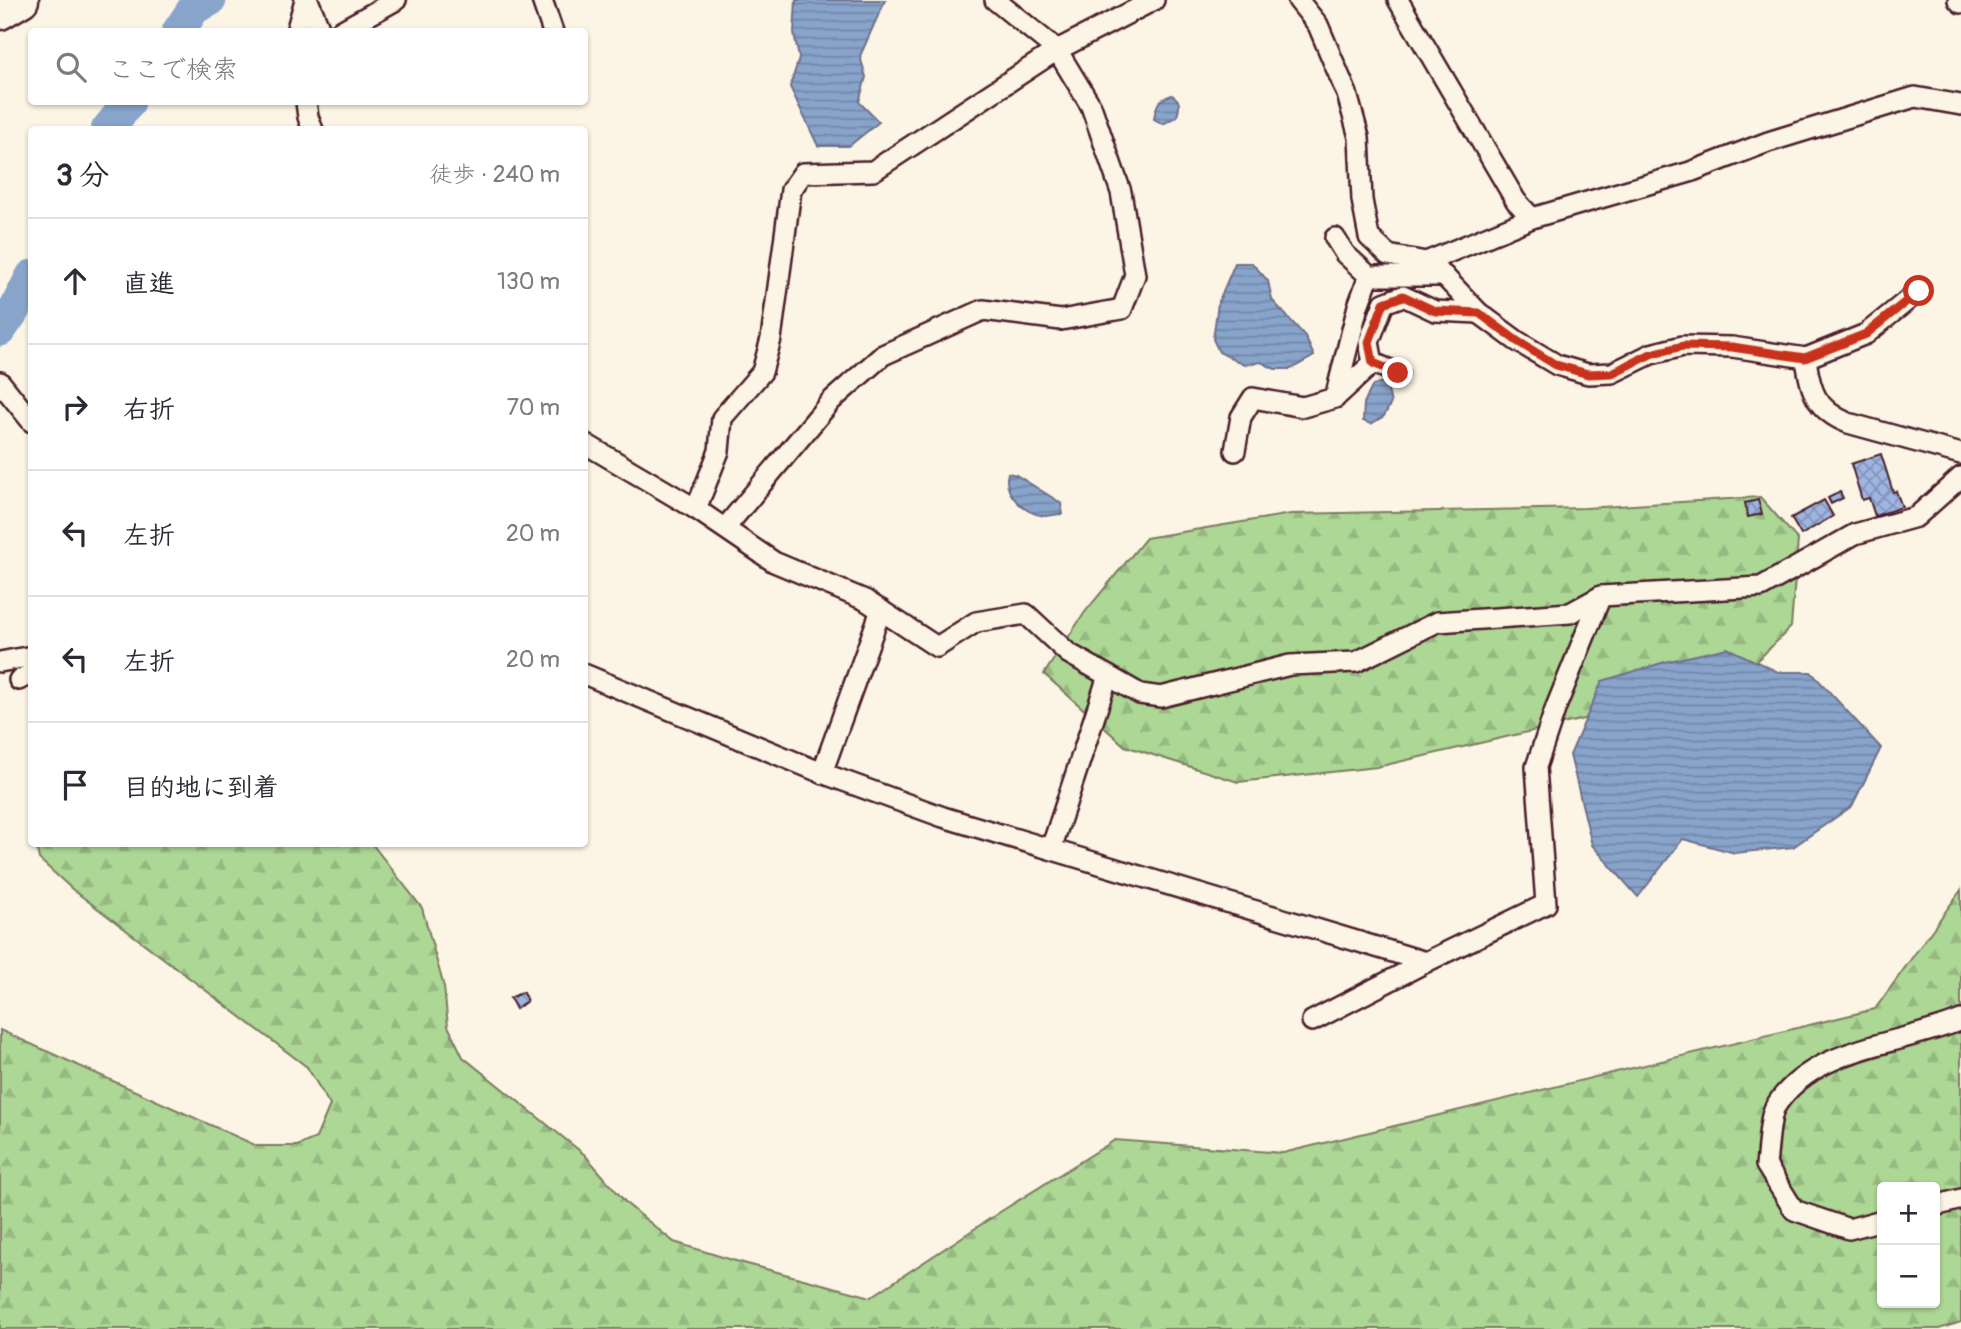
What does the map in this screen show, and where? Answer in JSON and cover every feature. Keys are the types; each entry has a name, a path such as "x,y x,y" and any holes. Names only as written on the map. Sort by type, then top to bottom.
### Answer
{"main road":[{"path":"0,13 22,0"}],"street":[{"path":"297,28 306,0"},
{"path":"306,0 319,28"},
{"path":"346,28 396,0"},
{"path":"542,0 552,28"},
{"path":"725,528 831,401 883,355 983,310 1061,320 1122,309 1135,275 1121,192 1091,106 1058,50 995,0"},
{"path":"696,509 719,451 722,418 762,372 771,339 791,190 803,173 873,170 1058,50 1154,0"},
{"path":"1298,0 1318,25 1347,94 1359,137 1362,200 1369,237 1388,255 1426,262 1444,276 1479,313 1556,365 1588,374 1612,373 1651,354 1683,346 1732,347 1805,358 1866,334 1919,291"},
{"path":"1398,0 1516,201 1532,218"},
{"path":"1426,262 1532,218 1690,172 1768,142 1915,97 1961,105"},
{"path":"306,105 311,126"},
{"path":"1335,238 1345,254 1369,276 1444,276"},
{"path":"1335,398 1358,306 1369,276"},
{"path":"1373,363 1369,342 1384,303 1403,296 1435,311 1479,313"},
{"path":"1805,358 1812,392 1833,417 1961,454"},
{"path":"1236,451 1241,417 1253,397 1303,407 1335,398 1373,363"},
{"path":"1373,363 1398,373"},
{"path":"0,382 28,417"},
{"path":"588,445 696,509 774,562 865,600 937,647 976,622 1026,614 1068,653 1140,694 1161,697 1290,665 1356,662 1437,622 1570,613 1601,597 1761,587 1855,534 1916,517 1961,477"},
{"path":"1312,1021 1546,904 1536,767 1556,708 1601,597"},
{"path":"822,773 881,610"},
{"path":"0,662 28,657"},
{"path":"588,676 822,773 943,817 1426,962"},
{"path":"1051,849 1108,676"},
{"path":"1877,1221 1849,1228 1794,1210 1766,1165 1774,1108 1807,1072 1863,1048 1942,1028 1961,1020"},
{"path":"1940,1205 1961,1199"}],"green space":[{"path":"1760,497 1798,540 1791,627 1752,666 1653,703 1377,767 1238,782 1125,746 1044,674 1085,612 1146,538 1291,514 1585,508"},
{"path":"37,847 374,847 422,908 444,987 448,1026 463,1057 585,1155 627,1204 674,1242 871,1297 1115,1140 1283,1153 1875,1009 1961,890 1961,1322 1939,1329 0,1329 0,1030 257,1146 297,1146 316,1138 330,1105 307,1067 72,889 39,859"}],"water":[{"path":"796,0 885,0 860,56 866,77 859,102 879,122 849,146 818,146 790,87 799,58 794,33"},
{"path":"1172,95 1177,99 1179,110 1177,116 1163,124 1154,119 1158,103"},
{"path":"1235,263 1252,263 1268,281 1272,300 1305,336 1314,356 1291,369 1275,369 1261,362 1245,365 1219,352 1213,339 1218,303"},
{"path":"1386,381 1391,403 1384,416 1371,424 1363,421 1364,403 1373,385"},
{"path":"1008,473 1016,475 1061,503 1062,514 1045,516 1023,507 1008,488"},
{"path":"1727,648 1778,672 1811,672 1881,748 1852,806 1793,847 1735,853 1683,839 1638,897 1592,845 1570,755 1602,681 1665,662"}],"building":[{"path":"1881,454 1893,492 1896,491 1902,507 1875,516 1869,498 1862,500 1851,464"},
{"path":"1840,492 1843,498 1831,504 1828,498"},
{"path":"1758,500 1762,514 1748,517 1745,503"},
{"path":"1824,500 1833,516 1801,535 1791,518"},
{"path":"523,992 527,1001 516,1009 510,998"}],"waterway":[{"path":"181,28 194,8 210,0"},
{"path":"110,126 127,105"},
{"path":"0,330 28,284"}],"route":[{"path":"1398,373 1373,363 1369,342 1384,303 1403,296 1435,311 1479,313 1556,365 1588,374 1612,373 1651,354 1683,346 1732,347 1805,358 1866,334 1919,291"}]}
